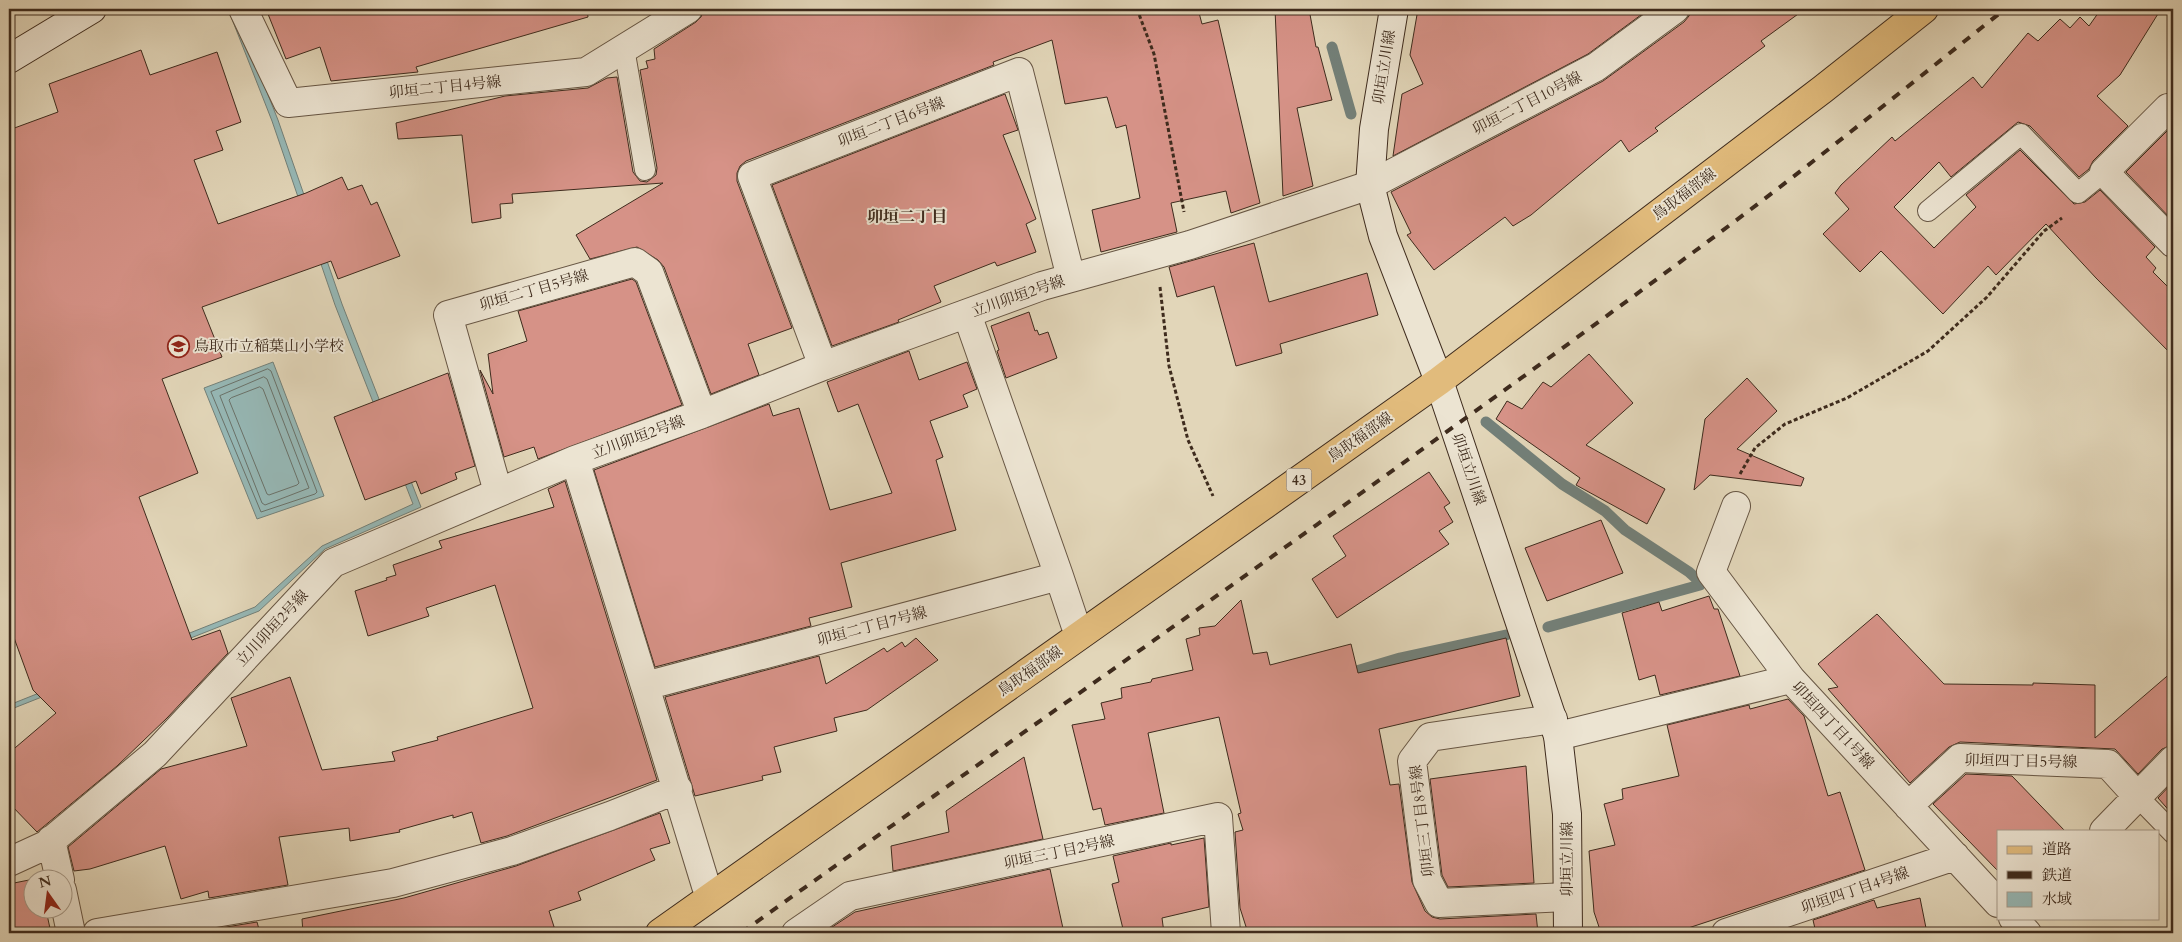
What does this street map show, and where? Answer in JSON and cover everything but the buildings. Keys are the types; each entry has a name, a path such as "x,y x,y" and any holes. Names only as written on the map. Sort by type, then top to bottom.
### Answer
{"main road":[{"name":"鳥取福部線","path":"660,933 1439,381 1823,89 1924,9"}],"street":[{"path":"9,59 92,9"},
{"name":"卯垣二丁目4号線","path":"243,9 288,103 586,72 688,9"},
{"name":"卯垣立川線","path":"1394,9 1374,129 1370,185 1383,236 1439,381 1555,728 1567,814 1568,933"},
{"name":"卯垣二丁目10号線","path":"1370,185 1596,67 1675,9"},
{"name":"卯垣二丁目6号線","path":"823,366 752,176 1019,72 1071,278"},
{"path":"2173,112 2168,108 2104,172 2173,243"},
{"name":"立川卯垣2号線","path":"9,862 51,840 154,754 333,563 575,460 1042,286 1190,245 1370,185"},
{"name":"卯垣二丁目5号線","path":"498,492 448,315 635,262 649,272 702,414"},
{"path":"967,314 1075,624"},
{"path":"575,460 678,789 706,886"},
{"path":"1736,506 1711,572 1791,679"},
{"name":"卯垣二丁目7号線","path":"646,686 1059,576"},
{"name":"卯垣四丁目1号線","path":"1555,728 1791,679 1997,902"},
{"name":"卯垣三丁目8号線","path":"1555,728 1430,737 1412,761 1427,880 1439,903 1568,897"},
{"name":"卯垣四丁目5号線","path":"1908,806 1960,758 2108,764 2138,797"},
{"path":"2105,830 2173,760"},
{"path":"97,933 393,882 512,851 610,816 678,789"},
{"name":"卯垣三丁目2号線","path":"796,933 850,896 1218,816 1226,933"},
{"path":"51,840 58,870"},
{"name":"卯垣四丁目4号線","path":"1726,933 1955,856"},
{"path":"68,920 71,933"},
{"path":"2015,920 2027,933"}],"lane":[{"path":"624,48 645,170"},
{"path":"1928,211 2020,134 2078,192 2104,172"},
{"path":"2138,797 2173,833"}],"path":[{"path":"1137,9 1154,54 1190,245"},
{"path":"1736,506 1736,490 1741,469 1755,448 1768,435 1785,424 1847,398 1928,351 1986,298 2044,231 2077,204 2081,190"},
{"path":"1155,255 1170,366 1188,440 1213,496"}],"water":[{"path":"228,9 234,9 278,120 342,304 421,507 325,549 259,611 9,710 9,705 255,607 322,546 413,504 335,305 272,121"},
{"path":"273,362 324,496 257,519 204,388"}],"waterway":[{"path":"1332,47 1351,114"},
{"path":"1486,422 1562,484 1605,511 1625,530 1689,572 1700,582"},
{"path":"1548,627 1700,585"},
{"path":"1343,675 1400,658 1506,635"}],"railway":[{"path":"741,933 1577,338 1774,192 2005,9"}],"place":[{"name":"鳥取市立稲葉山小学校","path":"178,346"}],"district":[{"name":"卯垣二丁目","path":"907,216"}]}
